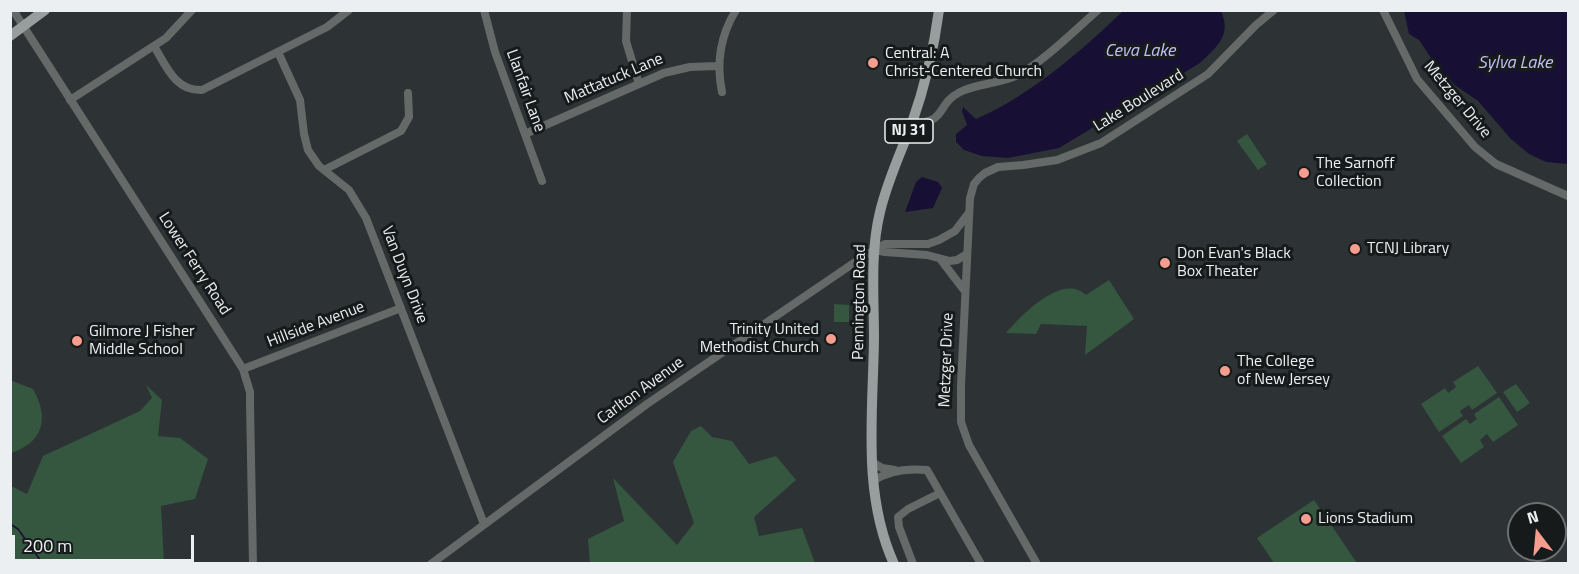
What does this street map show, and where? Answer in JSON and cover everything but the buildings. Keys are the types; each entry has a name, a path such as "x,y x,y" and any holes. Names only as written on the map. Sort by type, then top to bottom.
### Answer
{"main road":[{"path":"10,36 45,10"},
{"name":"Pennington Road","path":"894,564 881,527 873,481 875,249 884,199 912,123 933,48 939,10"}],"street":[{"name":"Lower Ferry Road","path":"13,10 243,369 250,392 253,564"},
{"path":"70,100 154,46 178,27 192,10"},
{"path":"154,46 182,87 195,90 208,89 327,27 349,10"},
{"name":"Llanfair Lane","path":"484,10 495,52 542,181"},
{"path":"627,10 626,41 639,84"},
{"path":"722,92 718,66 727,28 736,10"},
{"path":"1084,10 1086,21"},
{"path":"912,123 928,123 961,91 1001,82 1020,74 1098,10"},
{"name":"Lake Boulevard","path":"1013,166 1057,160 1101,143 1208,74 1260,21 1274,10"},
{"name":"Metzger Drive","path":"1383,10 1417,79 1475,147 1496,164 1569,196"},
{"name":"Van Duyn Drive","path":"278,52 300,100 308,150 324,170 349,189 361,207 484,525"},
{"name":"Mattatuck Lane","path":"525,134 675,69 718,66"},
{"path":"324,170 404,127 409,117 408,93"},
{"name":"Metzger Drive","path":"1013,166 992,169 979,178 971,191 960,401 963,430 976,459 1037,564"},
{"path":"875,249 888,243 928,244 947,236 969,214"},
{"path":"875,249 885,252 927,255 954,261 967,249 954,237 947,236"},
{"name":"Carlton Avenue","path":"431,564 657,397 875,249"},
{"path":"941,259 965,291"},
{"name":"Hillside Avenue","path":"243,369 401,308"},
{"path":"872,462 882,468 927,470 981,564"},
{"path":"873,481 883,474 898,470"},
{"path":"913,564 898,517 909,508 940,493"}],"green space":[{"path":"1247,134 1267,164 1258,170 1237,141"},
{"path":"1109,280 1134,319 1085,355 1087,326 1041,324 1036,334 1006,333 1048,295 1069,289 1078,290 1086,295"},
{"path":"834,304 849,305 849,322 834,322"},
{"path":"1478,366 1497,393 1472,410 1469,405 1460,411 1463,416 1439,432 1421,404 1445,388 1448,393 1456,387 1453,382"},
{"path":"10,380 33,389 42,419 37,436 22,449 11,453"},
{"path":"1516,384 1530,403 1517,412 1503,392"},
{"path":"146,385 162,400 158,436 180,438 208,459 195,499 161,506 164,563 11,563 11,486 27,494 43,456 140,411 152,398"},
{"path":"1499,397 1518,425 1493,442 1487,434 1480,440 1484,447 1461,463 1442,436 1466,419 1470,424 1477,419 1474,414"},
{"path":"701,426 712,437 732,441 749,464 776,456 796,480 754,517 759,536 802,528 815,563 590,563 588,539 624,521 613,478 677,545 694,523 673,462 691,431"},
{"name":"Lions Stadium","path":"1314,500 1357,563 1274,563 1257,538"}],"water":[{"name":"Ceva Lake","path":"1123,11 1221,11 1224,19 1224,34 1217,46 1200,63 1059,148 1008,158 982,156 964,150 956,142 956,134 967,125 962,111 963,107 976,119 1016,98 1072,57"},
{"name":"Sylva Lake","path":"1404,11 1568,11 1568,164 1546,162 1529,154 1511,139 1478,101 1456,86 1437,67 1419,40 1409,34"},
{"path":"922,177 938,182 942,188 933,208 905,212 916,182"}],"waterway":[{"path":"10,524 18,529 43,564"}],"place":[{"name":"Central: A Christ-Centered Church","path":"873,63"},
{"name":"The Sarnoff Collection","path":"1304,173"},
{"name":"TCNJ Library","path":"1355,249"},
{"name":"Don Evan's Black Box Theater","path":"1165,263"},
{"name":"Trinity United Methodist Church","path":"831,339"},
{"name":"Gilmore J Fisher Middle School","path":"77,341"},
{"name":"The College of New Jersey","path":"1225,371"},
{"name":"Lions Stadium","path":"1306,519"}]}
